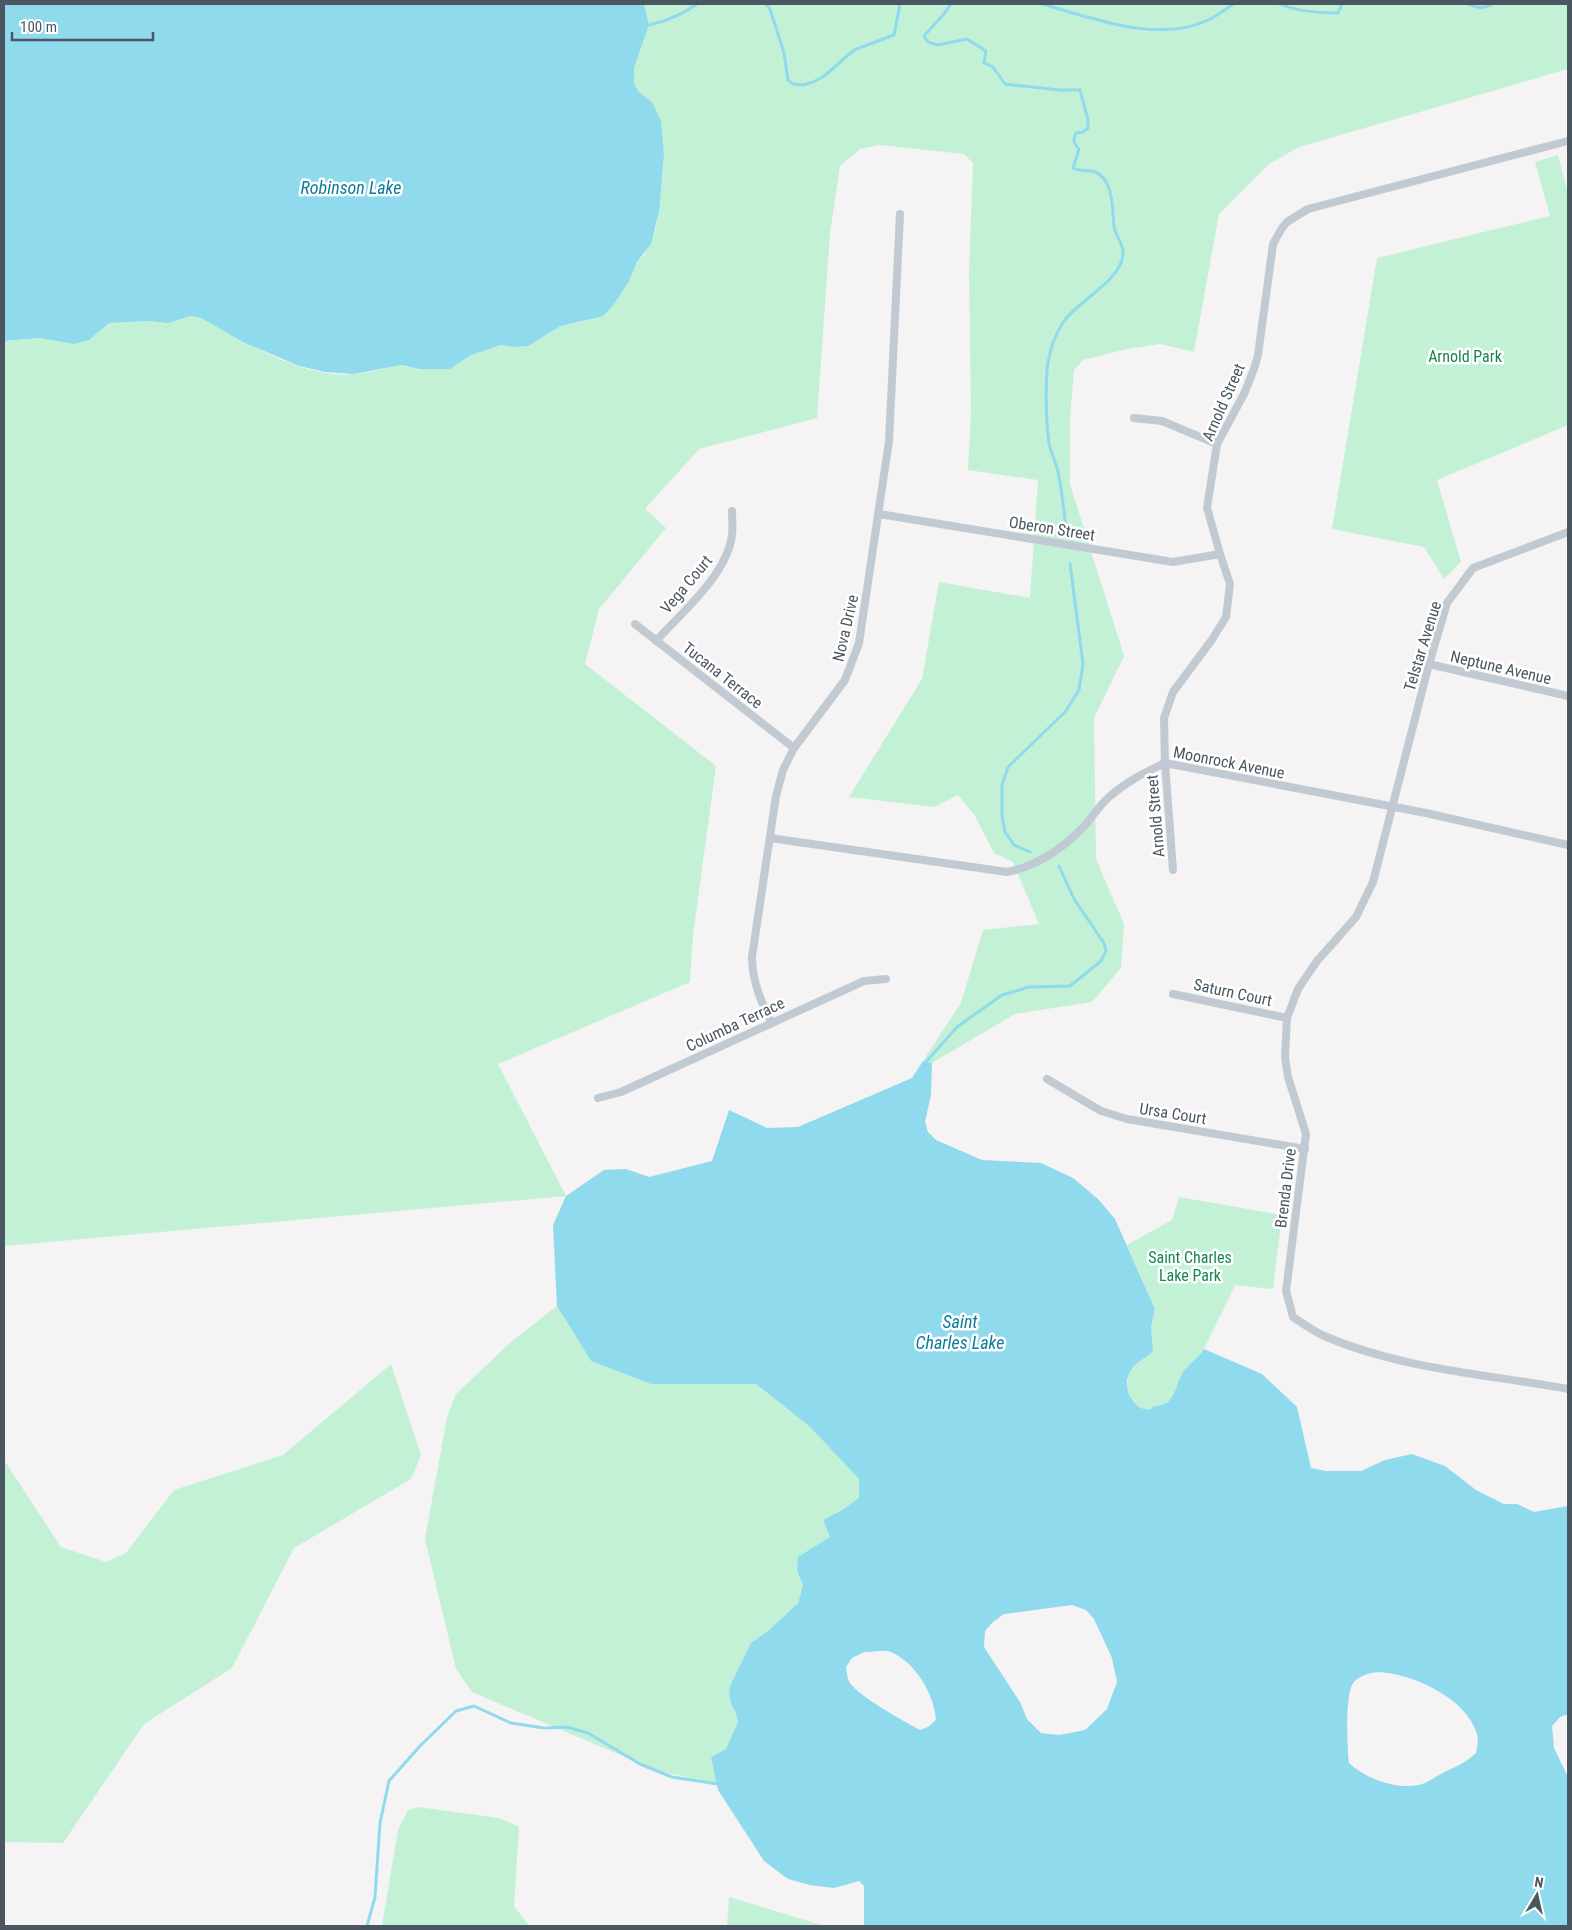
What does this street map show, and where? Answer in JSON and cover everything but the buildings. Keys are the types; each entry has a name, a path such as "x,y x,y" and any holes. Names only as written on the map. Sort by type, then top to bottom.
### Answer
{"street":[{"name":"Arnold Street","path":"1173,870 1165,763 1164,718 1173,692 1211,641 1226,617 1230,584 1207,508 1217,444 1236,411 1258,355 1273,244 1288,222 1308,209 1568,141"},
{"name":"Nova Drive","path":"771,1022 758,994 752,969 754,943 779,781 794,748 839,689 853,662 863,621 889,441 900,214"},
{"path":"1134,418 1162,421 1217,444"},
{"name":"Vega Court","path":"656,640 716,574 726,555 732,535 732,512"},
{"name":"Oberon Street","path":"879,514 1173,562 1220,554"},
{"name":"Telstar Avenue","path":"1392,807 1429,664 1447,603 1473,568 1568,532"},
{"name":"Tucana Terrace","path":"635,624 794,748"},
{"name":"Neptune Avenue","path":"1429,664 1568,696"},
{"name":"Moonrock Avenue","path":"770,838 1006,872 1026,868 1060,848 1085,825 1108,798 1130,780 1165,763 1392,807 1568,845"},
{"name":"Brenda Drive","path":"1392,807 1372,882 1356,917 1317,961 1298,989 1287,1018 1285,1057 1288,1078 1306,1134 1286,1291 1293,1317 1321,1334 1369,1352 1414,1364 1568,1388"},
{"name":"Columba Terrace","path":"598,1098 621,1092 864,980 886,979"},
{"name":"Saturn Court","path":"1172,994 1287,1018"},
{"name":"Ursa Court","path":"1046,1078 1101,1111 1127,1119 1305,1149"}],"green space":[{"path":"644,4 1568,4 1568,69 1299,147 1269,164 1219,214 1194,352 1160,344 1127,349 1083,360 1074,370 1070,418 1070,484 1124,656 1094,718 1096,859 1124,924 1121,968 1092,1002 1015,1014 932,1063 923,1061 961,1003 983,930 1039,924 1013,862 994,853 975,816 958,795 935,807 849,797 922,679 939,582 1030,598 1038,480 968,470 971,413 969,271 973,163 964,154 880,145 860,149 840,166 830,233 817,418 699,449 645,509 666,528 599,609 585,664 716,766 693,935 690,982 498,1064 566,1196 4,1246 4,341 40,338 74,343 109,323 148,321 168,323 192,316 201,318 275,357 315,371 355,374 401,365 450,369 471,355 501,345 514,347 548,335 561,326 579,322 614,304 628,283 637,262 644,255 656,228 663,173 664,156 656,111 652,102 638,91 634,83 634,68 649,25"},
{"name":"Arnold Park","path":"1558,155 1568,193 1568,425 1437,480 1461,562 1444,579 1424,547 1332,529 1377,258 1550,216 1535,162"},
{"name":"Saint Charles Lake Park","path":"1179,1197 1282,1215 1273,1289 1235,1285 1204,1349 1182,1374 1175,1393 1165,1404 1145,1410 1140,1408 1129,1397 1127,1384 1130,1371 1153,1351 1151,1327 1155,1309 1127,1245 1172,1220"},
{"path":"557,1306 591,1361 651,1384 756,1384 809,1426 859,1479 859,1498 823,1520 830,1537 797,1571 803,1585 798,1603 769,1630 751,1643 729,1693 738,1722 726,1749 711,1757 718,1784 658,1771 472,1692 456,1669 425,1539 447,1417 456,1394 512,1341"},
{"path":"391,1364 421,1455 411,1479 294,1548 232,1668 144,1724 63,1843 4,1842 4,1460 61,1547 106,1562 126,1553 174,1490 283,1455"},
{"path":"418,1807 499,1818 519,1827 514,1906 529,1926 382,1926 398,1830 408,1810"},
{"path":"729,1897 825,1926 727,1926"}],"water":[{"name":"Robinson Lake","path":"4,4 644,4 649,25 634,68 634,83 638,91 652,102 661,121 664,156 659,212 651,244 637,262 628,283 614,304 603,316 561,326 528,346 514,347 501,345 471,355 450,369 420,369 401,365 354,374 325,372 299,366 245,343 201,318 191,316 168,323 148,321 109,323 89,340 74,344 40,338 4,341"},
{"name":"Saint Charles Lake","path":"923,1061 932,1063 931,1095 925,1122 928,1132 936,1140 982,1160 1041,1163 1073,1178 1098,1199 1115,1219 1155,1309 1151,1327 1153,1351 1135,1365 1129,1373 1127,1383 1128,1393 1138,1406 1150,1409 1168,1402 1173,1396 1184,1370 1204,1349 1262,1374 1297,1407 1311,1468 1326,1471 1361,1471 1385,1460 1412,1454 1445,1466 1476,1490 1504,1504 1517,1504 1534,1512 1568,1506 1568,1714 1560,1717 1552,1726 1554,1748 1568,1777 1568,1926 864,1926 864,1886 859,1881 834,1888 810,1885 788,1879 764,1861 718,1790 711,1757 726,1749 738,1722 729,1693 731,1684 751,1643 769,1630 798,1603 803,1585 797,1571 798,1557 830,1537 823,1520 859,1498 859,1479 809,1426 756,1384 651,1384 591,1361 557,1306 553,1225 566,1196 604,1170 626,1169 649,1177 712,1161 729,1110 767,1128 798,1127 912,1078","holes":["1072,1605 1086,1610 1094,1619 1112,1658 1117,1682 1107,1709 1085,1730 1059,1735 1041,1733 1027,1719 1020,1702 984,1647 985,1631 1004,1614","881,1651 888,1651 900,1657 916,1671 922,1680 932,1700 936,1720 928,1727 920,1730 863,1695 848,1680 846,1667 852,1658 864,1652","1378,1672 1406,1677 1436,1690 1450,1699 1462,1709 1471,1721 1478,1736 1476,1753 1464,1762 1427,1782 1413,1786 1393,1785 1373,1779 1356,1769 1349,1763 1348,1755 1347,1721 1349,1698 1353,1683 1365,1675"]}],"waterway":[{"path":"649,25 674,17 697,4"},
{"path":"766,4 770,9 784,53 788,80 793,84 803,85 823,77 854,50 894,35 900,4"},
{"path":"951,4 924,36 928,42 938,45 967,39 986,51 984,63 993,67 1005,84 1060,90 1080,90 1088,120 1088,128 1075,135 1074,142 1079,149 1073,168 1092,171 1101,176 1106,181 1111,195 1115,230 1123,250 1121,264 1108,281 1064,321 1054,341 1048,363 1046,392 1048,435 1059,479 1066,529"},
{"path":"1042,4 1103,22 1147,29 1168,30 1189,27 1208,20 1234,4"},
{"path":"1280,4 1301,10 1338,13 1342,4"},
{"path":"1468,4 1480,7 1492,4"},
{"path":"1030,852 1014,845 1005,832 1002,816 1002,785 1008,767 1065,712 1079,690 1083,664 1070,564"},
{"path":"926,1062 957,1027 1002,995 1029,987 1070,986 1101,961 1106,951 1104,943 1074,899 1059,866"},
{"path":"367,1926 375,1897 380,1823 389,1781 420,1746 456,1711 474,1706 511,1723 544,1728 567,1727 588,1733 640,1764 672,1777 718,1784"}]}
